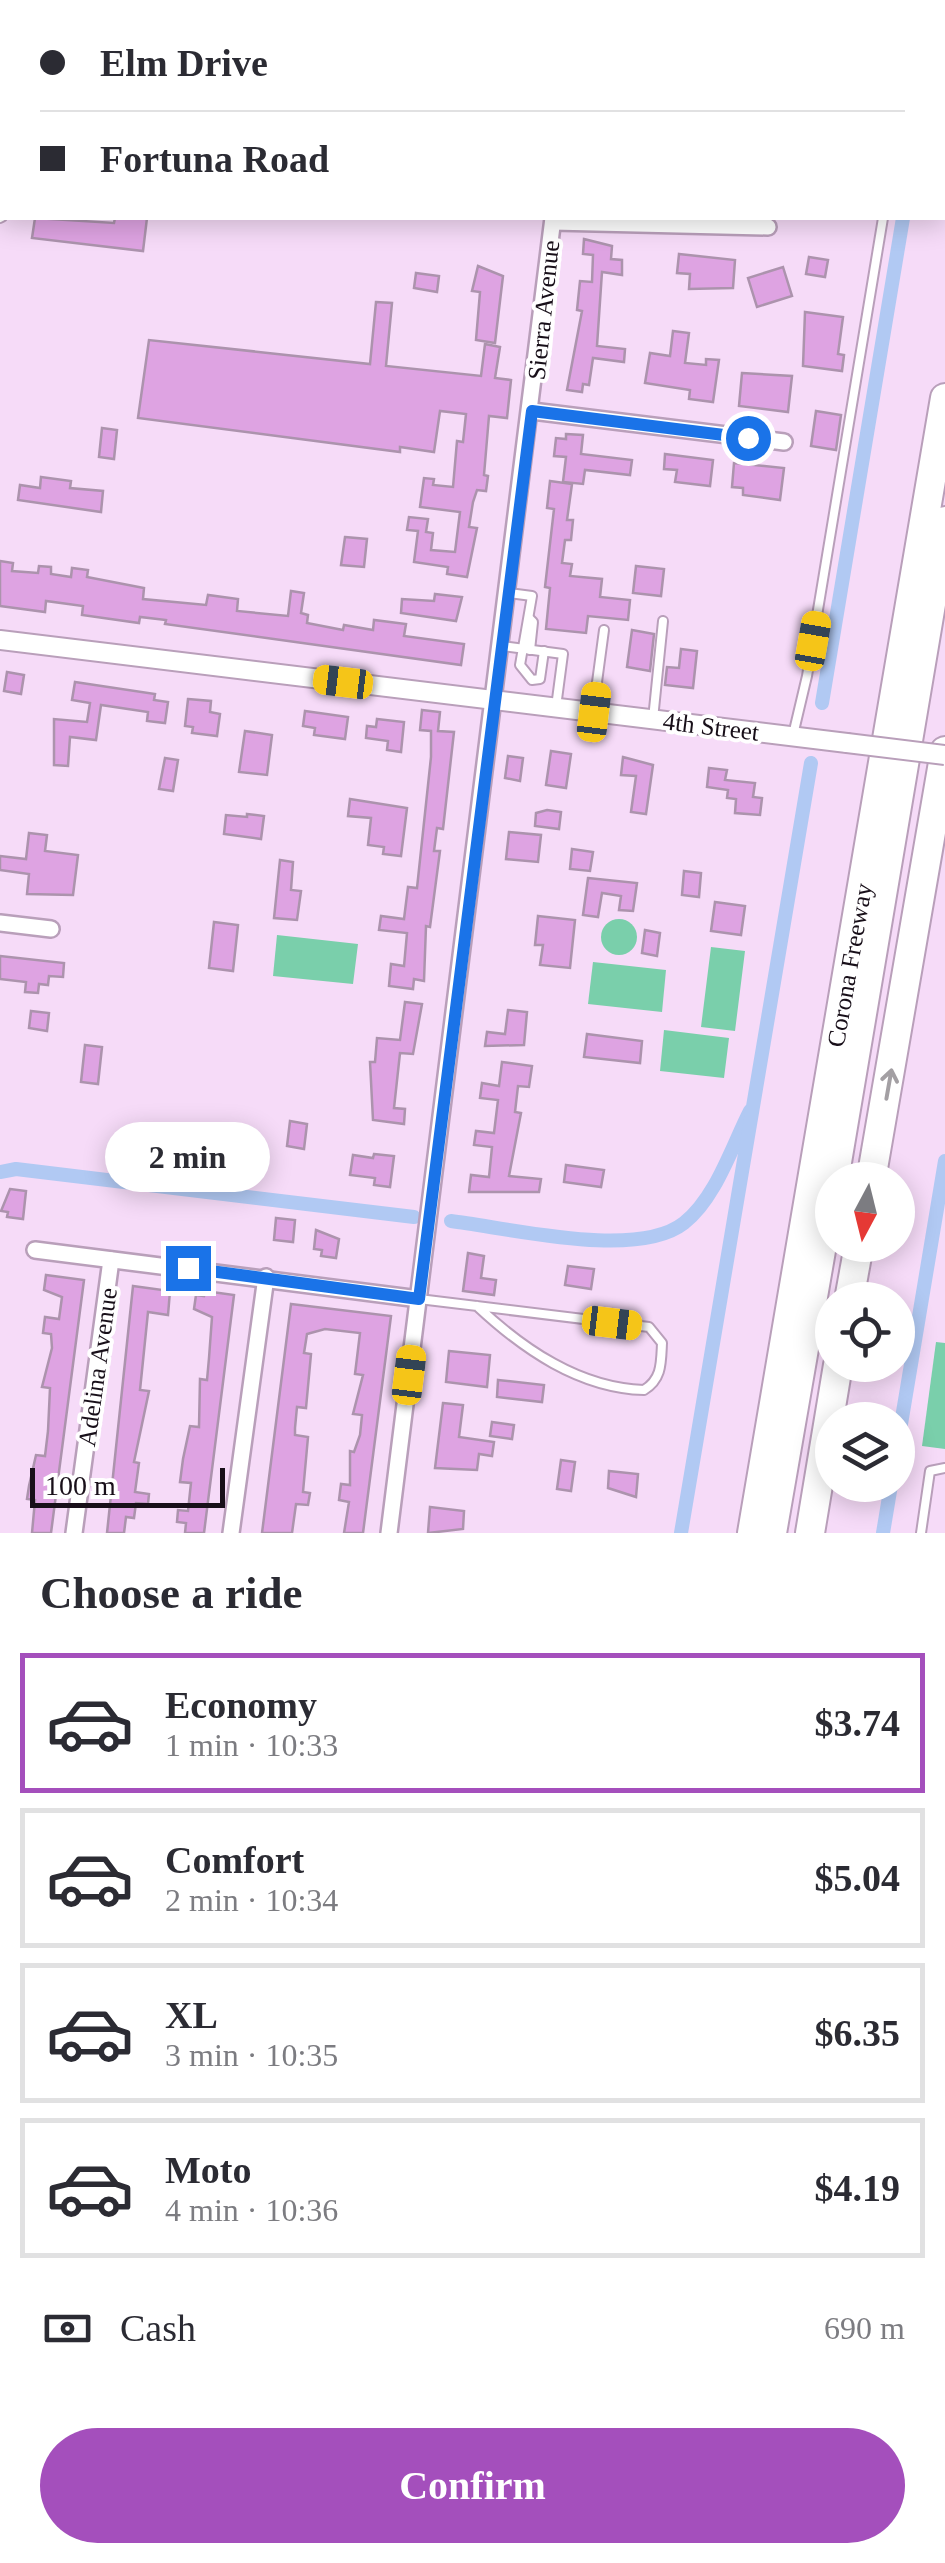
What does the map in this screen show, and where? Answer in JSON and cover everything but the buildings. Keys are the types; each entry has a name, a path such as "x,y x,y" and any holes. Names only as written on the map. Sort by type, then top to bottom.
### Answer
{"highway":[{"name":"Corona Freeway","path":"752,1533 945,398"},
{"path":"837,1162 945,521"},
{"path":"853,1162 945,611"},
{"path":"874,1162 945,753"},
{"path":"793,1466 822,1262"},
{"path":"772,1533 793,1466 835,1262"},
{"path":"786,1338 793,1466 791,1533"},
{"path":"793,1466 829,1382"},
{"path":"810,1533 833,1382"}],"street":[{"path":"553,220 768,228"},
{"name":"Sierra Avenue","path":"388,1533 553,220"},
{"path":"532,411 784,442"},
{"name":"4th Street","path":"0,640 945,753"},
{"path":"0,923 52,929"},
{"path":"35,1250 419,1299"},
{"name":"Adelina Avenue","path":"74,1533 111,1260"},
{"path":"231,1533 266,1277"}],"lane":[{"path":"796,737 883,220"},
{"path":"509,593 532,596 520,664 532,680 540,679 544,651"},
{"path":"653,719 663,621"},
{"path":"594,712 604,630"},
{"path":"502,646 563,654 556,708"},
{"path":"419,1299 478,1306 649,1327 662,1343 660,1372 655,1383 644,1390 598,1382 522,1348 478,1306"},
{"path":"921,1533 930,1472 945,1468"}],"green space":[{"path":"619,919 632,924 637,937 632,950 619,955 606,950 601,937 606,924"},
{"path":"277,935 358,944 353,984 273,976"},
{"path":"711,947 745,951 735,1031 701,1027"},
{"path":"593,962 666,970 662,1012 588,1004"},
{"path":"664,1030 729,1038 724,1078 660,1071"},
{"path":"936,1342 945,1343 945,1449 922,1446"}],"waterway":[{"path":"822,703 903,220"},
{"path":"681,1533 811,763"},
{"path":"451,1221 572,1238 636,1239 663,1234 684,1223 705,1200 750,1111"},
{"path":"905,1402 945,1161"},
{"path":"0,1172 16,1169 414,1217"},
{"path":"883,1533 888,1502"}],"route":[{"path":"188,1268 419,1299 532,411 748,438"}]}
